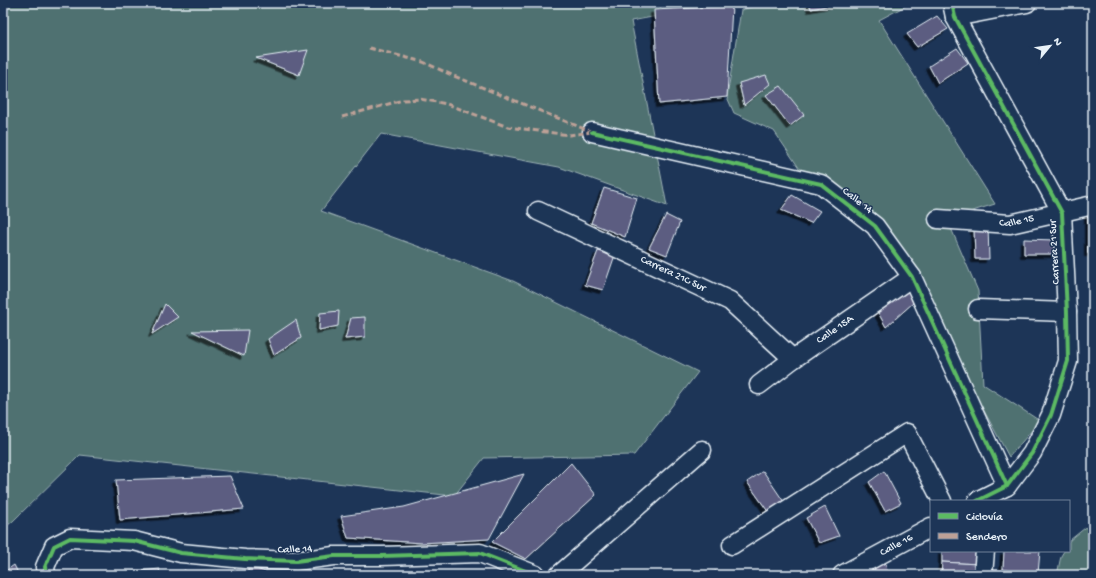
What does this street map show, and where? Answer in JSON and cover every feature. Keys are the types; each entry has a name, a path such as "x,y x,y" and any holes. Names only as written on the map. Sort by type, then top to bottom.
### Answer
{"street":[{"path":"954,10 1027,3"},
{"name":"Carrera 21 Sur","path":"954,10 1062,212 1068,361 1051,415 1032,453 1007,486 985,499"},
{"name":"Calle 14","path":"592,132 821,184 875,226 912,277 1007,486"},
{"name":"Calle 15","path":"938,219 1010,224 1093,206"},
{"name":"Carrera 21C Sur","path":"538,211 730,301 793,359"},
{"name":"Calle 15A","path":"759,385 793,359 912,277"},
{"path":"978,309 1067,312"},
{"path":"732,545 908,433 942,500"},
{"path":"559,575 702,450"},
{"name":"Calle 16","path":"842,575 930,528"},
{"name":"Calle 14","path":"46,575 45,567 54,546 70,538 134,542 181,553 245,559 296,561 334,556 480,553 536,575"},
{"path":"983,575 985,552"}],"green space":[{"path":"3,3 727,3 631,21 667,206 559,167 381,134 321,211 513,281 698,372 634,455 484,458 454,496 80,455 3,529"},
{"path":"765,3 911,3 879,20 995,204 947,219 978,291 983,384 1040,421 1009,457 975,394 877,228 812,187 774,131 734,113 727,97 741,10"},
{"path":"1093,524 1093,575 1057,575 1061,556 1063,552 1070,552 1070,540 1085,528"}],"building":[{"path":"809,3 842,3 811,9"},
{"path":"732,6 727,97 659,104 654,10"},
{"path":"937,16 948,29 917,47 907,34"},
{"path":"957,48 968,63 938,83 929,66"},
{"path":"308,50 299,75 256,58"},
{"path":"766,75 770,84 744,105 739,83"},
{"path":"781,86 804,115 790,126 766,95"},
{"path":"604,188 637,198 625,237 591,223"},
{"path":"792,195 820,211 811,223 781,210"},
{"path":"1088,210 1093,210 1093,253 1088,253"},
{"path":"666,215 680,222 667,255 649,248"},
{"path":"988,226 989,259 975,259 974,227"},
{"path":"1024,239 1054,240 1055,254 1024,254"},
{"path":"598,251 615,255 603,290 585,285"},
{"path":"907,286 913,303 886,327 875,307"},
{"path":"165,304 178,317 152,334"},
{"path":"339,311 338,326 319,330 320,313"},
{"path":"365,317 365,337 345,339 351,318"},
{"path":"296,320 301,338 274,355 268,339"},
{"path":"248,330 244,356 192,331"},
{"path":"571,463 596,495 526,559 492,542"},
{"path":"763,471 784,502 769,513 747,482"},
{"path":"884,471 901,503 885,511 869,482"},
{"path":"524,474 489,539 422,543 348,538 341,516 404,507"},
{"path":"230,476 244,509 120,520 116,480"},
{"path":"825,507 839,536 819,543 806,518"},
{"path":"942,552 978,552 978,564 942,562"},
{"path":"1004,552 1040,552 1038,574 1003,570"},
{"path":"885,560 887,571 881,575 878,575 872,565"},
{"path":"942,562 978,564 977,575 941,575"},
{"path":"14,565 19,575 3,575 3,573"},
{"path":"249,567 269,573 268,575 247,575"},
{"path":"160,569 158,575 120,575 119,573"},
{"path":"184,570 192,575 184,575"},
{"path":"1003,570 1035,573 1035,575 1002,575"},
{"path":"716,571 718,575 700,575"}],"marked path":[{"path":"369,48 423,62 592,132"},
{"path":"342,117 403,100 420,99 447,104 508,127 569,135 592,132"}],"cycle path":[{"path":"952,3 955,17 1062,213 1068,361 1051,415 1032,453 1007,486 979,500"},
{"path":"592,132 821,184 875,226 912,277 1007,486"},
{"path":"46,575 45,567 54,546 70,538 134,541 181,553 245,559 296,561 334,556 480,553 536,575"}]}
